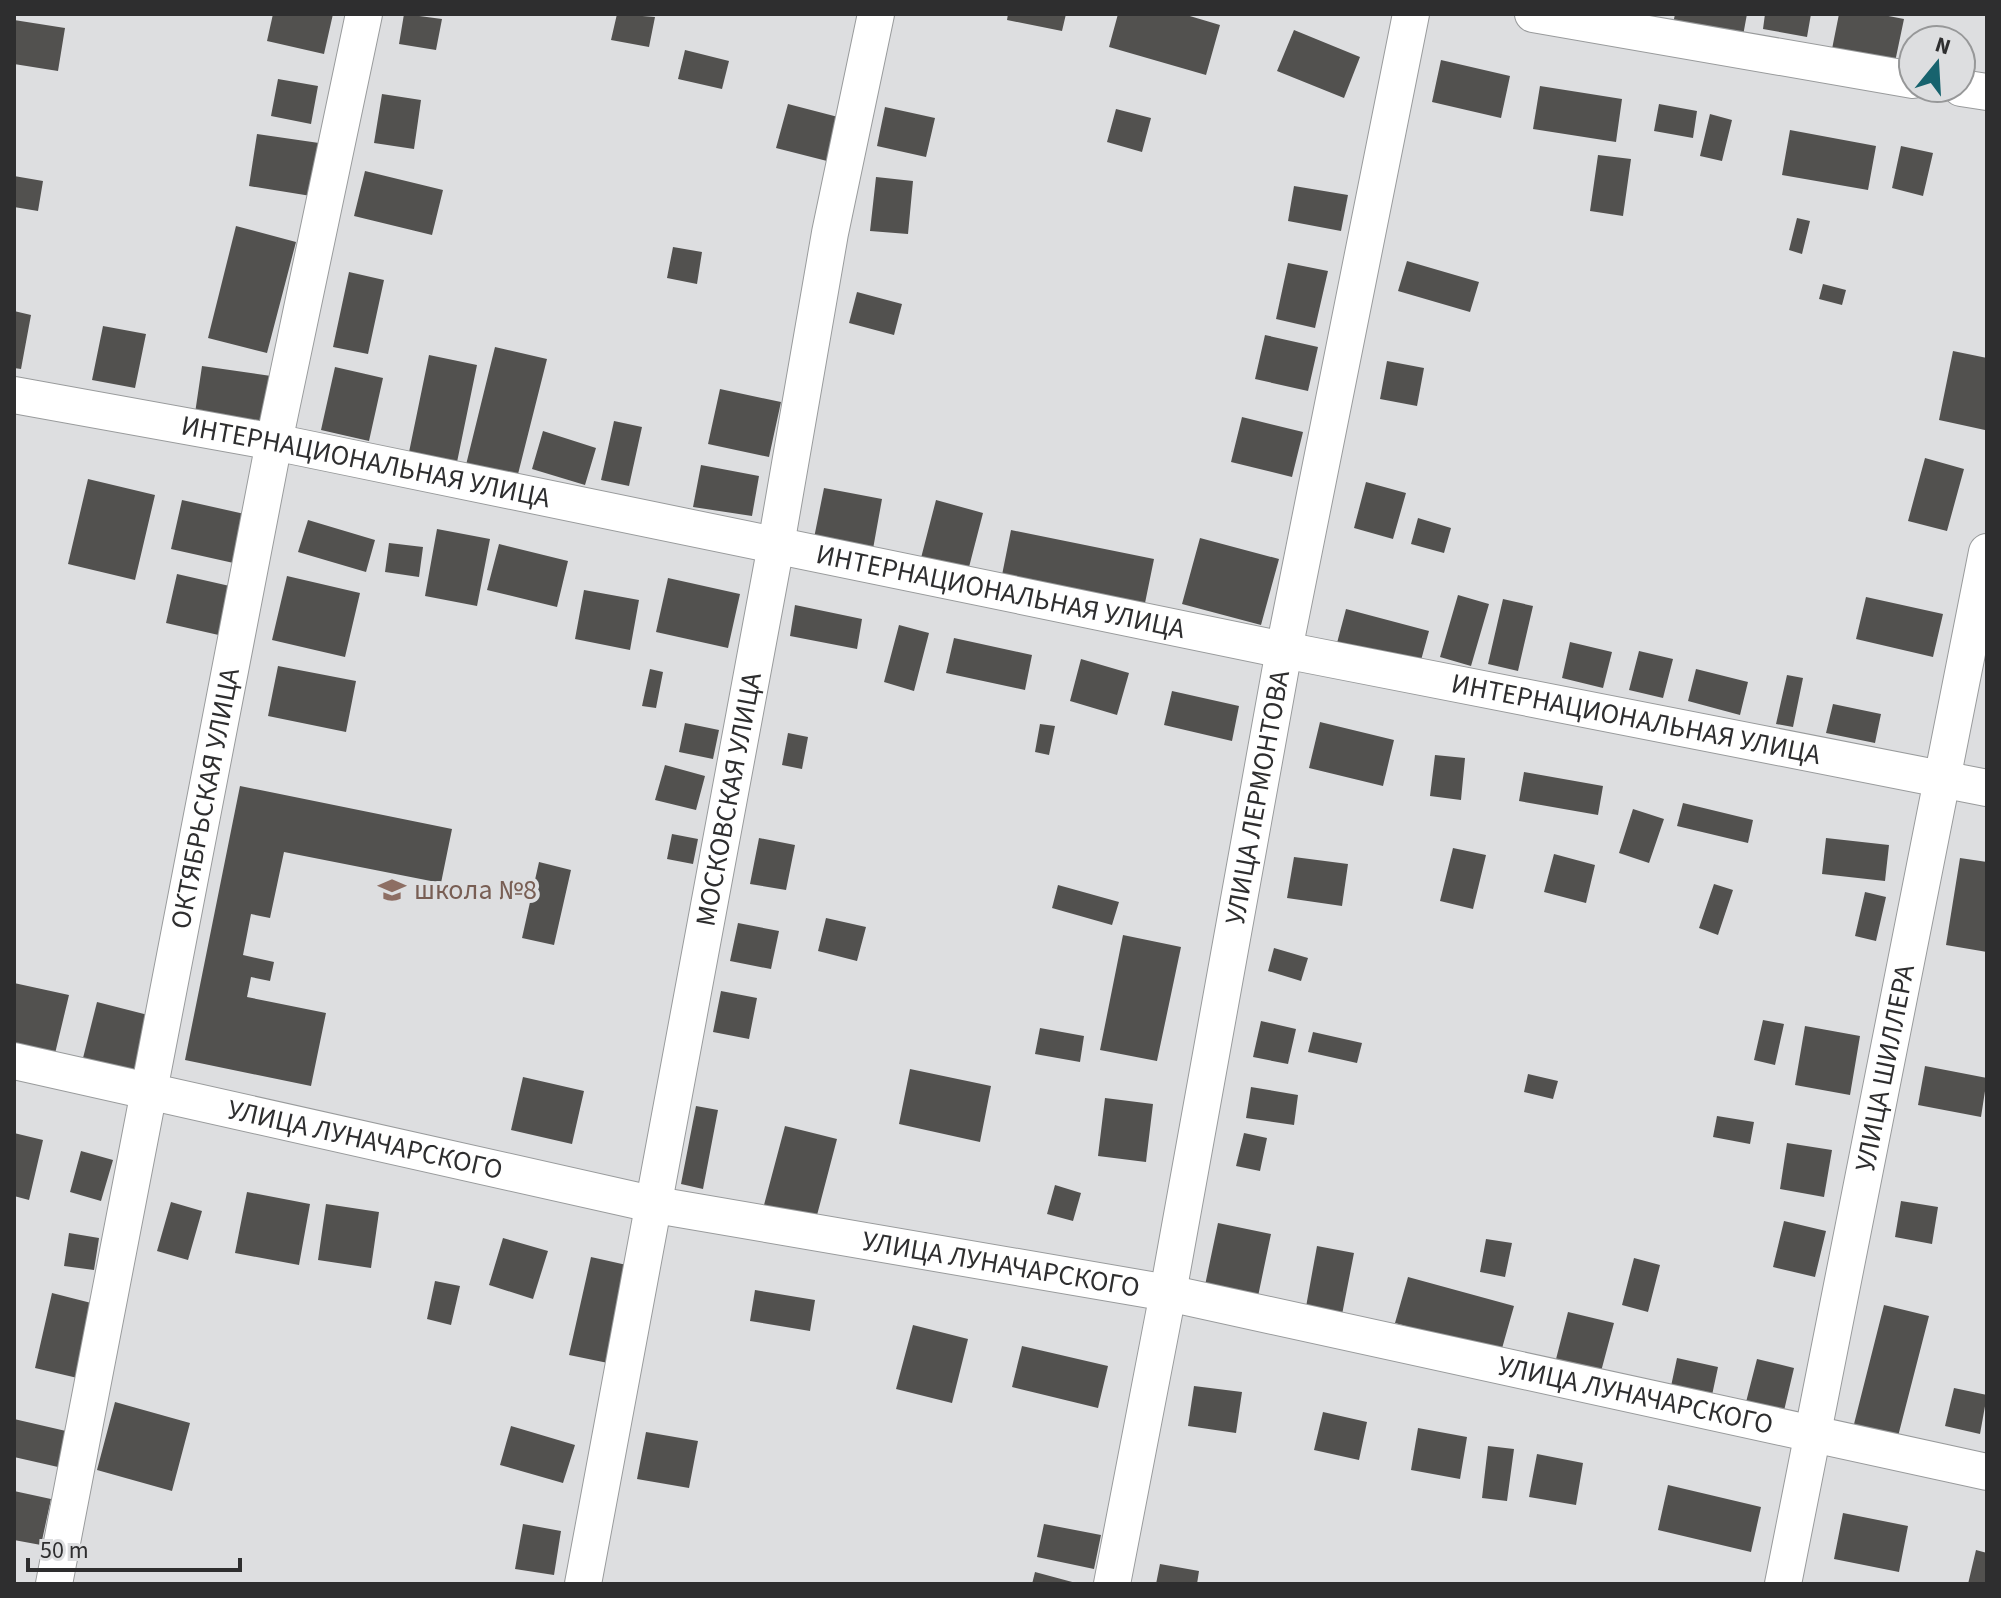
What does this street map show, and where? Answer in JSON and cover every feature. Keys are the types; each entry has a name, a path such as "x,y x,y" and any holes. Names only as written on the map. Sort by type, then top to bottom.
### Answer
{"street":[{"name":"ОКТЯБРЬСКАЯ УЛИЦА","path":"54,1584 274,442 364,14"},
{"name":"МОСКОВСКАЯ УЛИЦА","path":"583,1584 656,1205 830,233 876,14"},
{"name":"УЛИЦА ЛЕРМОНТОВА","path":"1112,1584 1284,650 1411,14"},
{"path":"1533,14 1897,77"},
{"name":"ИНТЕРНАЦИОНАЛЬНАЯ УЛИЦА","path":"14,395 274,442 1284,650 1987,788"},
{"name":"УЛИЦА ШИЛЛЕРА","path":"1783,1584 1987,552"},
{"name":"УЛИЦА ЛУНАЧАРСКОГО","path":"14,1061 656,1205 1168,1293 1987,1472"}],"building":[{"path":"273,14 333,14 324,54 267,41"},
{"path":"404,14 442,19 436,50 399,44"},
{"path":"617,14 655,17 649,47 611,40"},
{"path":"1008,14 1066,14 1062,31 1007,20"},
{"path":"1118,14 1183,14 1220,25 1206,75 1109,47"},
{"path":"1675,14 1747,14 1742,41 1672,29"},
{"path":"1765,14 1811,14 1807,37 1763,29"},
{"path":"1839,14 1878,14 1904,19 1903,24 1897,24 1895,62 1832,49"},
{"path":"14,20 65,28 58,71 14,64"},
{"path":"1294,30 1360,57 1344,98 1277,71"},
{"path":"685,50 729,61 722,89 678,79"},
{"path":"1441,60 1510,76 1501,118 1432,102"},
{"path":"278,79 318,86 311,124 271,116"},
{"path":"1540,86 1622,99 1616,142 1533,129"},
{"path":"382,94 421,100 414,149 374,143"},
{"path":"788,104 838,117 827,161 776,148"},
{"path":"1659,104 1697,111 1693,138 1654,131"},
{"path":"885,107 935,118 926,157 877,146"},
{"path":"1116,109 1151,118 1142,152 1107,142"},
{"path":"1710,114 1732,120 1722,161 1700,156"},
{"path":"1790,130 1876,146 1868,190 1782,175"},
{"path":"257,134 319,143 311,196 249,186"},
{"path":"1901,146 1933,153 1923,196 1892,188"},
{"path":"1598,155 1631,159 1623,216 1590,211"},
{"path":"365,171 443,190 432,235 354,216"},
{"path":"14,176 43,181 38,211 14,207"},
{"path":"876,177 913,181 908,234 870,231"},
{"path":"1294,186 1348,195 1341,231 1288,221"},
{"path":"1797,218 1810,221 1802,254 1789,250"},
{"path":"236,226 296,242 267,353 208,338"},
{"path":"673,247 702,252 697,284 667,278"},
{"path":"1407,261 1479,282 1470,312 1398,291"},
{"path":"1288,263 1328,271 1315,328 1276,319"},
{"path":"349,272 384,280 368,354 333,347"},
{"path":"1823,284 1846,290 1842,305 1819,299"},
{"path":"857,292 902,304 894,335 849,323"},
{"path":"14,311 31,315 21,369 14,368"},
{"path":"103,326 146,334 135,388 92,380"},
{"path":"1265,335 1318,347 1308,391 1255,379"},
{"path":"495,347 547,359 516,482 465,469"},
{"path":"1953,351 1987,358 1985,430 1939,420"},
{"path":"429,355 477,365 456,467 408,457"},
{"path":"1387,361 1424,368 1417,406 1380,399"},
{"path":"202,366 271,376 262,431 194,420"},
{"path":"335,367 383,378 369,441 321,430"},
{"path":"720,389 781,402 769,457 708,444"},
{"path":"1242,417 1303,432 1292,477 1231,462"},
{"path":"614,421 642,427 629,486 601,480"},
{"path":"543,431 596,448 585,485 532,469"},
{"path":"1925,458 1964,469 1947,531 1908,521"},
{"path":"701,465 759,476 752,516 693,507"},
{"path":"88,479 155,495 135,580 68,564"},
{"path":"1366,482 1406,493 1393,539 1354,528"},
{"path":"824,488 882,499 873,549 814,538"},
{"path":"182,500 249,515 238,564 171,549"},
{"path":"936,500 983,513 968,571 921,558"},
{"path":"1418,518 1451,528 1444,553 1411,544"},
{"path":"308,520 375,540 366,572 298,552"},
{"path":"437,529 490,539 477,606 425,596"},
{"path":"1011,530 1154,559 1144,608 1001,580"},
{"path":"1200,538 1279,559 1261,625 1182,604"},
{"path":"389,543 423,547 419,577 385,572"},
{"path":"499,544 568,561 557,607 487,590"},
{"path":"177,574 234,587 223,636 166,623"},
{"path":"287,576 360,593 345,657 272,640"},
{"path":"668,578 740,594 728,648 656,632"},
{"path":"584,590 639,600 630,650 575,639"},
{"path":"1458,595 1489,604 1471,666 1440,657"},
{"path":"1866,597 1943,614 1933,657 1856,639"},
{"path":"1503,599 1533,606 1518,671 1488,664"},
{"path":"795,605 862,619 857,649 790,636"},
{"path":"1346,609 1429,631 1420,664 1337,643"},
{"path":"899,625 929,633 914,691 884,682"},
{"path":"954,638 1032,655 1025,690 946,673"},
{"path":"1570,642 1612,652 1603,688 1562,678"},
{"path":"1639,651 1673,659 1663,698 1629,690"},
{"path":"1081,659 1129,673 1117,715 1070,701"},
{"path":"278,666 356,681 346,732 268,716"},
{"path":"650,669 663,672 656,708 642,706"},
{"path":"1696,669 1748,682 1740,715 1688,701"},
{"path":"1787,675 1803,678 1793,727 1776,724"},
{"path":"1172,691 1239,706 1232,741 1164,725"},
{"path":"1833,704 1881,714 1875,743 1826,733"},
{"path":"1320,722 1394,740 1383,786 1309,768"},
{"path":"685,723 719,730 713,759 679,752"},
{"path":"1040,724 1055,726 1049,755 1035,752"},
{"path":"788,733 808,737 802,769 782,765"},
{"path":"1435,755 1465,758 1461,800 1430,796"},
{"path":"665,765 705,776 696,810 655,800"},
{"path":"1524,772 1603,786 1598,815 1519,801"},
{"path":"240,786 452,829 441,883 284,852 270,918 251,914 243,955 274,962 270,981 251,977 247,997 326,1013 311,1086 185,1060"},
{"path":"1683,803 1753,820 1748,843 1677,826"},
{"path":"1633,809 1664,819 1649,863 1619,853"},
{"path":"672,834 698,839 693,864 667,859"},
{"path":"759,838 795,845 786,890 750,884"},
{"path":"1826,838 1889,845 1885,881 1822,874"},
{"path":"1453,848 1486,855 1473,909 1440,901"},
{"path":"1554,854 1595,865 1586,903 1544,892"},
{"path":"1294,857 1348,864 1342,906 1287,898"},
{"path":"1960,858 1987,862 1987,952 1946,945"},
{"path":"539,862 571,870 554,945 522,938"},
{"path":"1714,884 1733,890 1718,935 1699,928"},
{"path":"1058,885 1119,902 1112,925 1052,908"},
{"path":"1865,892 1886,897 1876,941 1855,936"},
{"path":"826,918 866,927 857,961 818,951"},
{"path":"738,923 779,931 771,969 730,961"},
{"path":"1123,935 1181,947 1157,1061 1100,1050"},
{"path":"1274,948 1308,958 1301,981 1268,971"},
{"path":"14,983 69,995 53,1062 14,1053"},
{"path":"721,991 757,998 749,1039 713,1032"},
{"path":"97,1002 148,1015 133,1074 82,1062"},
{"path":"1763,1020 1784,1024 1775,1065 1754,1060"},
{"path":"1261,1021 1296,1029 1288,1064 1253,1057"},
{"path":"1805,1026 1860,1036 1850,1095 1795,1085"},
{"path":"1040,1028 1084,1036 1080,1062 1035,1054"},
{"path":"1313,1032 1362,1043 1357,1063 1308,1052"},
{"path":"1925,1066 1987,1078 1981,1117 1918,1105"},
{"path":"910,1069 991,1086 980,1142 899,1124"},
{"path":"1528,1074 1558,1081 1553,1099 1524,1092"},
{"path":"523,1077 584,1091 572,1144 511,1130"},
{"path":"1251,1087 1298,1095 1294,1125 1246,1118"},
{"path":"1105,1098 1153,1104 1146,1162 1098,1156"},
{"path":"696,1106 718,1110 703,1189 681,1184"},
{"path":"1717,1116 1754,1122 1750,1144 1713,1137"},
{"path":"785,1126 837,1139 816,1219 764,1205"},
{"path":"14,1133 43,1140 29,1200 14,1196"},
{"path":"1244,1133 1267,1138 1260,1171 1236,1166"},
{"path":"1787,1143 1832,1150 1824,1197 1780,1189"},
{"path":"81,1151 113,1160 101,1201 70,1192"},
{"path":"1055,1185 1081,1193 1073,1221 1047,1214"},
{"path":"247,1192 310,1204 299,1265 235,1253"},
{"path":"1901,1201 1938,1207 1932,1244 1895,1237"},
{"path":"171,1202 202,1211 188,1260 157,1251"},
{"path":"326,1204 379,1212 371,1268 318,1260"},
{"path":"1784,1221 1826,1231 1815,1277 1773,1267"},
{"path":"1218,1223 1271,1234 1256,1306 1203,1295"},
{"path":"69,1233 99,1238 94,1270 64,1266"},
{"path":"503,1238 548,1251 533,1299 489,1285"},
{"path":"1486,1239 1512,1243 1505,1277 1480,1272"},
{"path":"1317,1246 1354,1253 1340,1325 1304,1318"},
{"path":"591,1257 631,1266 608,1363 569,1355"},
{"path":"1634,1258 1660,1265 1648,1312 1622,1305"},
{"path":"1408,1277 1514,1306 1501,1352 1395,1323"},
{"path":"435,1281 460,1286 451,1325 427,1319"},
{"path":"755,1290 815,1300 810,1331 750,1321"},
{"path":"52,1293 103,1306 86,1380 35,1368"},
{"path":"1884,1305 1929,1316 1895,1448 1851,1436"},
{"path":"1568,1312 1614,1323 1599,1379 1554,1367"},
{"path":"913,1325 968,1339 952,1403 896,1389"},
{"path":"1022,1346 1108,1366 1098,1408 1012,1387"},
{"path":"1677,1358 1718,1367 1711,1400 1670,1391"},
{"path":"1757,1359 1794,1368 1783,1415 1745,1406"},
{"path":"1194,1386 1242,1392 1236,1433 1188,1426"},
{"path":"1954,1388 1987,1395 1980,1434 1945,1426"},
{"path":"115,1402 190,1423 172,1491 97,1470"},
{"path":"1323,1412 1367,1422 1359,1460 1314,1450"},
{"path":"14,1419 66,1431 58,1467 14,1457"},
{"path":"511,1426 575,1445 563,1483 500,1465"},
{"path":"1418,1428 1467,1437 1460,1479 1411,1470"},
{"path":"646,1432 698,1441 689,1488 637,1479"},
{"path":"1488,1446 1514,1449 1507,1501 1482,1498"},
{"path":"1537,1454 1583,1463 1576,1505 1529,1497"},
{"path":"1668,1485 1761,1507 1751,1552 1658,1530"},
{"path":"14,1491 51,1499 41,1545 14,1540"},
{"path":"1843,1513 1908,1526 1899,1572 1834,1559"},
{"path":"523,1524 561,1531 554,1575 515,1569"},
{"path":"1044,1524 1101,1535 1094,1569 1037,1557"},
{"path":"1976,1550 1987,1553 1987,1584 1968,1584"},
{"path":"1160,1564 1199,1571 1197,1584 1156,1584"},
{"path":"1035,1572 1076,1583 1076,1584 1032,1584"}],"place":[{"name":"школа №8","path":"392,890"}]}
